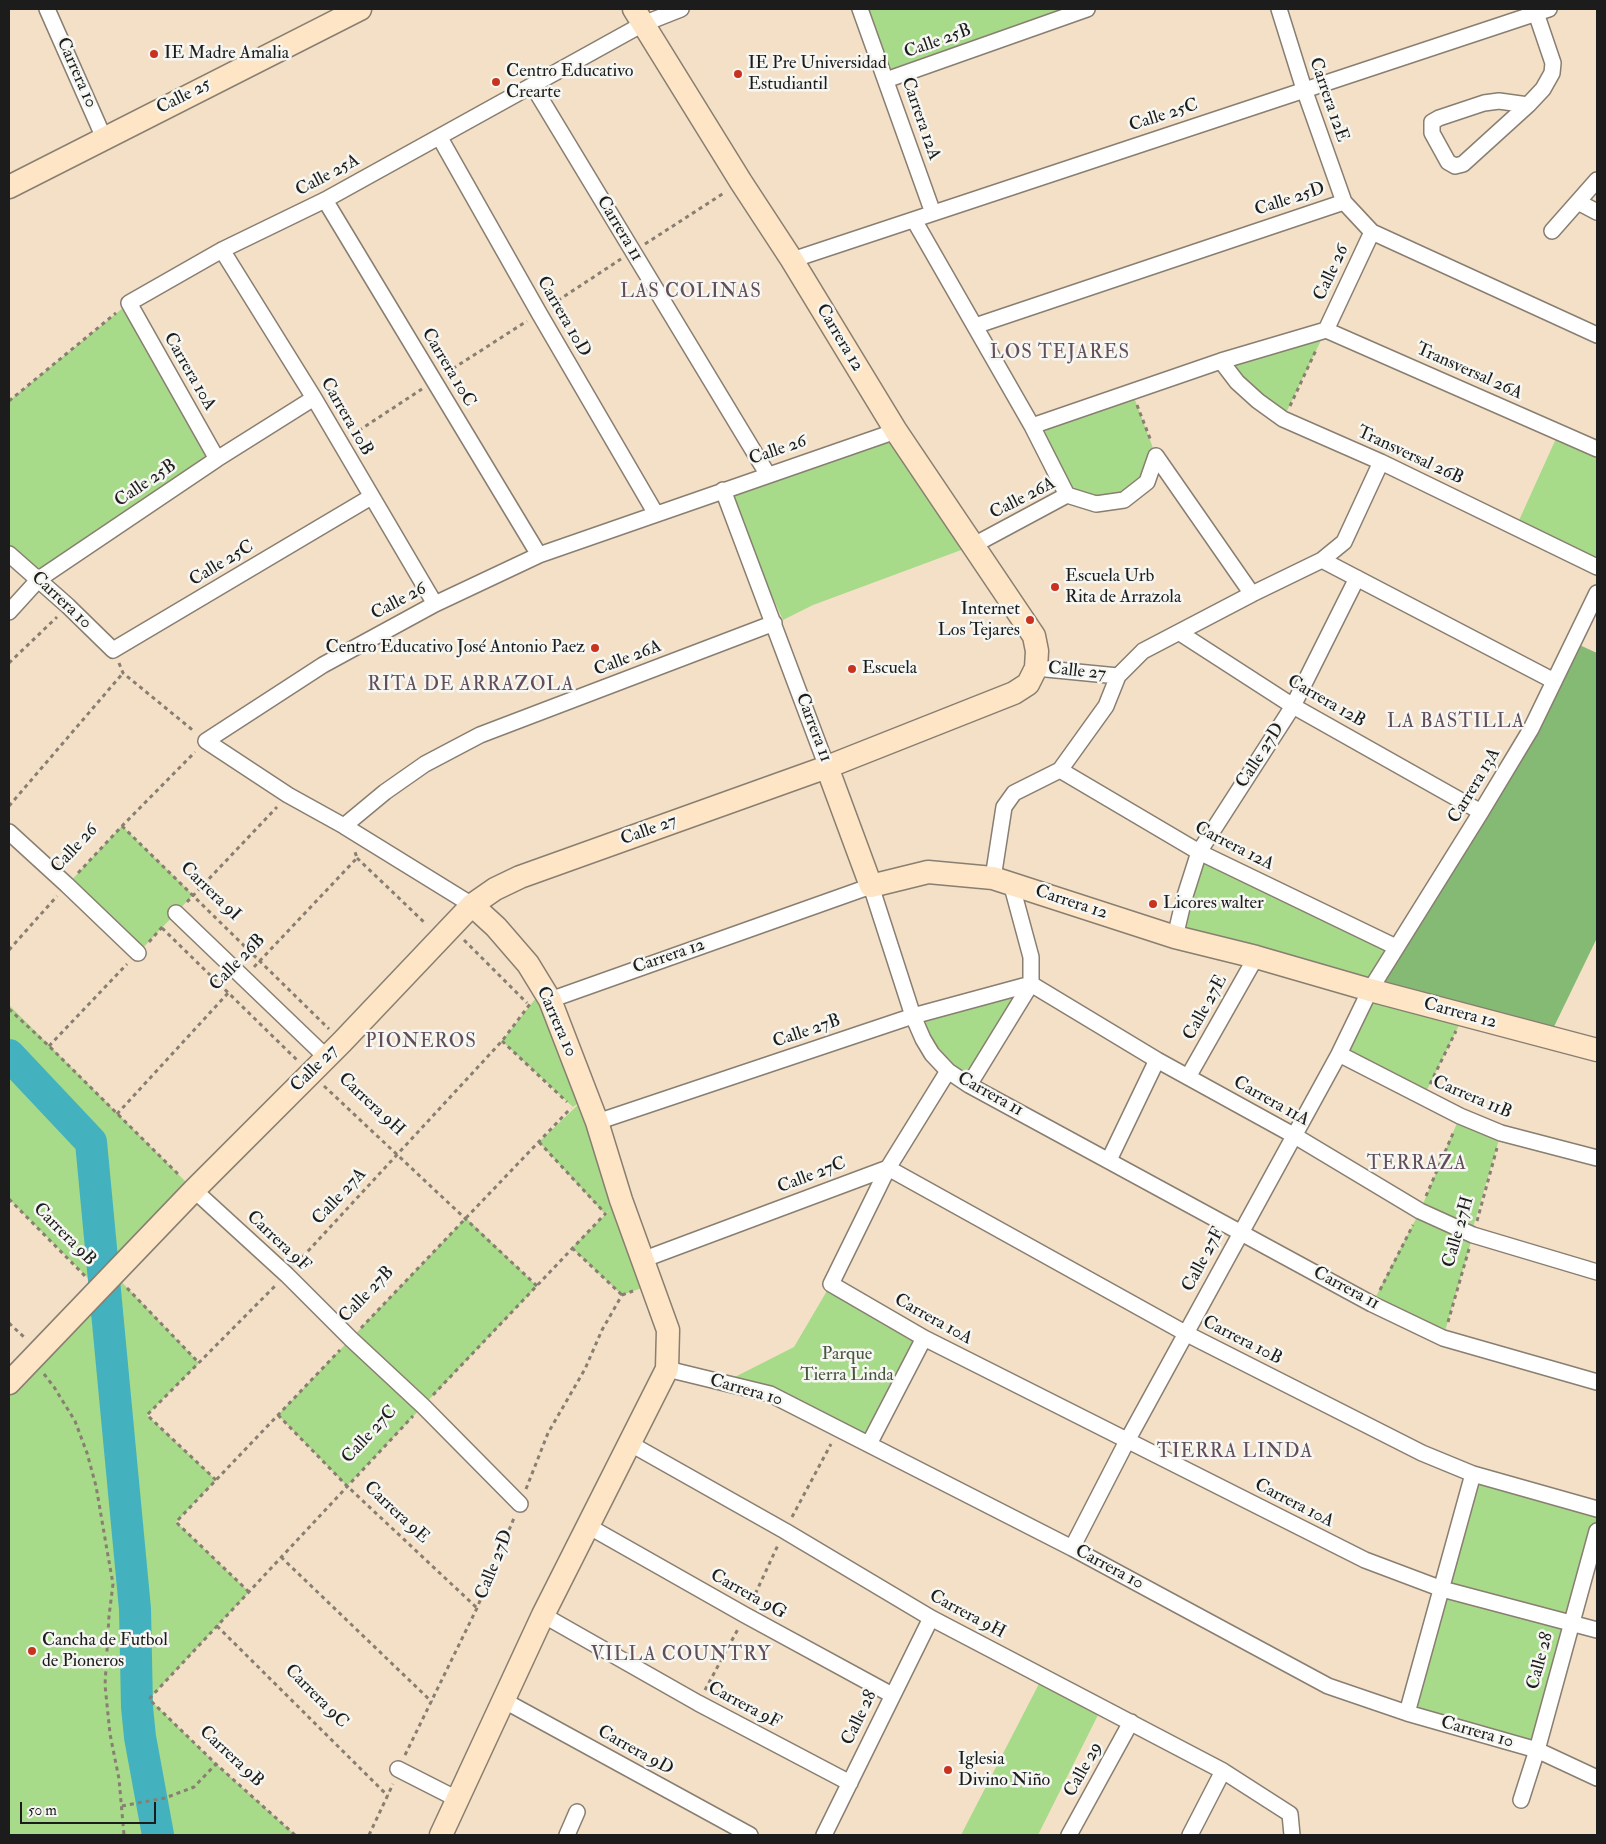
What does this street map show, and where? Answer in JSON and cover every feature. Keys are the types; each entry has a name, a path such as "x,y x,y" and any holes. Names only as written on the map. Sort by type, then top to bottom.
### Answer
{"street":[{"name":"Carrera 10","path":"46,9 104,138"},
{"name":"Calle 25","path":"9,187 360,9"},
{"name":"Calle 25A","path":"128,303 222,250 325,200 533,86 638,17 681,9"},
{"name":"Carrera 12A","path":"860,9 933,213"},
{"name":"Carrera 12E","path":"1278,9 1304,90 1344,202"},
{"name":"Calle 25B","path":"886,80 1078,10"},
{"name":"Calle 25C","path":"792,260 1542,11"},
{"path":"1528,104 1499,101 1484,103 1439,118 1432,122 1432,132 1448,162 1455,166 1463,164 1528,104 1543,90 1552,73 1553,63 1542,11"},
{"name":"Carrera 12","path":"638,17 792,260 896,431 1034,636 1037,651 1036,668"},
{"name":"Carrera 11","path":"533,86 768,475"},
{"name":"Carrera 10D","path":"440,138 656,514"},
{"path":"1552,231 1597,180"},
{"name":"Carrera 10C","path":"325,200 539,555"},
{"name":"Calle 25D","path":"975,326 1344,202 1372,232 1597,335"},
{"path":"1578,202 1597,212"},
{"path":"914,220 1032,426 1067,495"},
{"name":"Calle 26","path":"1326,330 1372,232"},
{"name":"Carrera 10B","path":"222,250 314,398 435,604"},
{"name":"Carrera 10A","path":"128,303 217,459"},
{"path":"1032,426 1221,360 1326,330"},
{"name":"Transversal 26A","path":"1326,330 1597,449"},
{"name":"Transversal 26B","path":"1221,360 1237,382 1258,401 1283,419 1380,462 1597,567"},
{"name":"Calle 25B","path":"9,612 39,579 217,459 314,398"},
{"name":"Calle 26","path":"206,741 323,665 435,604 539,555 896,431"},
{"path":"1156,456 1252,594"},
{"name":"Calle 26A","path":"972,546 1067,495 1096,504 1124,500 1147,482 1156,456"},
{"name":"Calle 27","path":"9,1383 194,1190 342,1042 472,905 495,889 520,877 827,767 1014,693 1028,684 1036,668 1118,676 1143,652 1252,594 1322,560 1344,542 1380,462"},
{"name":"Carrera 11","path":"723,490 871,886 913,1016 922,1039 932,1054 948,1071 1372,1304 1443,1338 1597,1382"},
{"name":"Calle 25C","path":"113,650 372,497"},
{"name":"Carrera 10","path":"9,554 39,579 113,650"},
{"path":"1322,560 1554,681"},
{"name":"Calle 27D","path":"1175,937 1184,899 1199,852 1293,706 1357,578"},
{"name":"Carrera 13A","path":"1370,990 1531,729 1597,593"},
{"name":"Calle 26A","path":"344,826 385,792 425,764 480,736 774,624"},
{"name":"Carrera 12B","path":"1180,633 1293,706 1481,812"},
{"path":"969,1084 1031,984 1031,957 1002,880 1004,807 1014,793 1060,770 1106,706 1118,676"},
{"name":"Carrera 10","path":"206,741 288,795 344,826 472,905 503,934 528,964 541,998 597,1122 613,1207 642,1260 668,1330 667,1369 770,1394 1072,1548 1328,1686 1406,1713 1537,1750 1597,1778"},
{"name":"Carrera 12A","path":"1060,770 1199,852 1396,948"},
{"path":"9,832 138,953"},
{"name":"Carrera 12","path":"541,998 871,886 928,872 1002,880 1175,937 1256,957 1370,990 1597,1050"},
{"path":"176,913 326,1057"},
{"name":"Calle 27E","path":"1188,1077 1256,957"},
{"name":"Calle 27B","path":"597,1122 913,1016 1031,984"},
{"name":"Carrera 11A","path":"1031,984 1157,1060 1295,1136 1420,1211 1473,1235 1597,1272"},
{"name":"Calle 27F","path":"1072,1548 1127,1441 1339,1054 1370,990"},
{"name":"Carrera 11B","path":"1339,1054 1423,1098 1501,1133 1597,1158"},
{"path":"1109,1160 1157,1060"},
{"path":"888,1168 948,1071"},
{"name":"Carrera 10B","path":"888,1168 1187,1334 1422,1453 1473,1474 1597,1509"},
{"name":"Carrera 10A","path":"888,1168 831,1284 924,1338 1365,1560 1442,1589 1597,1630"},
{"name":"Calle 27C","path":"642,1260 888,1168"},
{"name":"Carrera 9F","path":"194,1190 286,1274 351,1339 423,1406 520,1504"},
{"path":"869,1444 924,1338"},
{"path":"441,1835 503,1700 667,1369"},
{"name":"Carrera 9H","path":"629,1443 785,1530 932,1618 1223,1770 1290,1814 1292,1835"},
{"path":"1406,1713 1473,1474"},
{"name":"Carrera 9G","path":"588,1526 745,1615 892,1695"},
{"name":"Calle 28","path":"1520,1800 1537,1750 1597,1531"},
{"name":"Carrera 9F","path":"544,1616 698,1703 850,1783"},
{"name":"Calle 28","path":"824,1835 892,1695 932,1618"},
{"name":"Carrera 9D","path":"503,1700 750,1835"},
{"name":"Calle 29","path":"1069,1835 1131,1722"},
{"path":"398,1769 457,1799"},
{"path":"1190,1835 1223,1770"},
{"path":"567,1835 577,1812"}],"path":[{"path":"9,401 128,303"},
{"path":"1283,419 1326,330"},
{"path":"1132,392 1156,456"},
{"path":"9,663 68,606"},
{"path":"113,650 124,673 206,741"},
{"path":"9,806 124,673"},
{"name":"Calle 26","path":"9,950 122,826 206,741"},
{"name":"Carrera 9I","path":"122,826 342,1042"},
{"path":"344,826 357,858 446,933 541,998"},
{"name":"Calle 26B","path":"117,1114 243,977 357,858"},
{"name":"Carrera 9H","path":"162,928 310,1074 537,1286"},
{"name":"Calle 27A","path":"216,1480 147,1415 286,1274 398,1155 541,998"},
{"path":"9,1009 49,1046 194,1190"},
{"path":"1423,1098 1464,1015"},
{"name":"Calle 27B","path":"248,1592 176,1522 572,1107 502,1040"},
{"name":"Calle 27H","path":"1443,1338 1501,1133"},
{"path":"539,1142 613,1207"},
{"name":"Carrera 9B","path":"9,1199 106,1281"},
{"name":"Calle 27C","path":"149,1699 347,1486 613,1207"},
{"name":"Calle 27D","path":"369,1835 388,1796 398,1769 477,1608 548,1433 585,1368 602,1330 622,1295 572,1248"},
{"path":"106,1281 199,1363"},
{"path":"32,1360 54,1388 75,1421 87,1453 96,1486 113,1584 105,1685 110,1734 119,1779 124,1835"},
{"name":"Carrera 9E","path":"278,1415 347,1486 477,1608"},
{"path":"698,1703 745,1615 785,1530 839,1428"},
{"path":"281,1557 432,1702"},
{"name":"Carrera 9C","path":"217,1626 388,1796"},
{"name":"Carrera 9B","path":"149,1699 216,1764 295,1835"},
{"path":"122,1806 165,1798 194,1787 216,1764"}],"green space":[{"path":"860,9 1073,9 886,80"},
{"path":"129,303 217,459 39,579 9,554 9,401"},
{"path":"1326,330 1283,419 1221,361"},
{"path":"1132,392 1156,456 1124,500 1067,495 1032,426"},
{"path":"896,431 972,546 813,605 783,620 723,490"},
{"path":"1559,432 1597,449 1597,567 1516,527"},
{"path":"1573,642 1597,653 1597,938 1549,1037 1370,990"},
{"path":"122,826 193,895 138,953 67,885"},
{"path":"1199,852 1396,947 1464,1015 1423,1098 1339,1054 1370,990 1175,937"},
{"path":"1031,984 969,1085 948,1071 917,1018"},
{"path":"543,989 653,1284 622,1295 572,1248 611,1209 605,1214 539,1142 582,1101 573,1107 502,1041"},
{"path":"9,1005 194,1190 114,1274 199,1363 147,1415 216,1480 176,1522 249,1592 149,1699 216,1764 295,1835 9,1835 9,1383 99,1289 9,1199"},
{"path":"1460,1116 1501,1133 1443,1338 1372,1304 1420,1211"},
{"path":"466,1218 537,1286 347,1486 278,1415"},
{"name":"Parque Tierra Linda","path":"831,1284 924,1338 869,1444 723,1383 794,1347"},
{"path":"1473,1474 1597,1509 1597,1531 1537,1750 1407,1713"},
{"path":"1043,1676 1102,1707 1038,1835 961,1835"}],"waterway":[{"path":"9,1055 91,1142 135,1609 137,1707 140,1737 158,1835"}],"place":[{"name":"IE Madre Amalia","path":"154,54"},
{"name":"IE Pre Universidad Estudiantil","path":"738,74"},
{"name":"Centro Educativo Crearte","path":"496,82"},
{"name":"Escuela Urb Rita de Arrazola","path":"1055,587"},
{"name":"Internet Los Tejares","path":"1030,620"},
{"name":"Centro Educativo José Antonio Paez","path":"595,648"},
{"name":"Escuela","path":"852,669"},
{"name":"Licores walter","path":"1153,904"},
{"name":"Cancha de Futbol de Pioneros","path":"32,1651"},
{"name":"Iglesia Divino Niño","path":"948,1770"}],"district":[{"name":"LAS COLINAS","path":"691,293"},
{"name":"LOS TEJARES","path":"1060,354"},
{"name":"RITA DE ARRAZOLA","path":"471,686"},
{"name":"LA BASTILLA","path":"1456,723"},
{"name":"PIONEROS","path":"421,1043"},
{"name":"TERRAZA","path":"1417,1165"},
{"name":"TIERRA LINDA","path":"1235,1453"},
{"name":"VILLA COUNTRY","path":"681,1656"}]}
